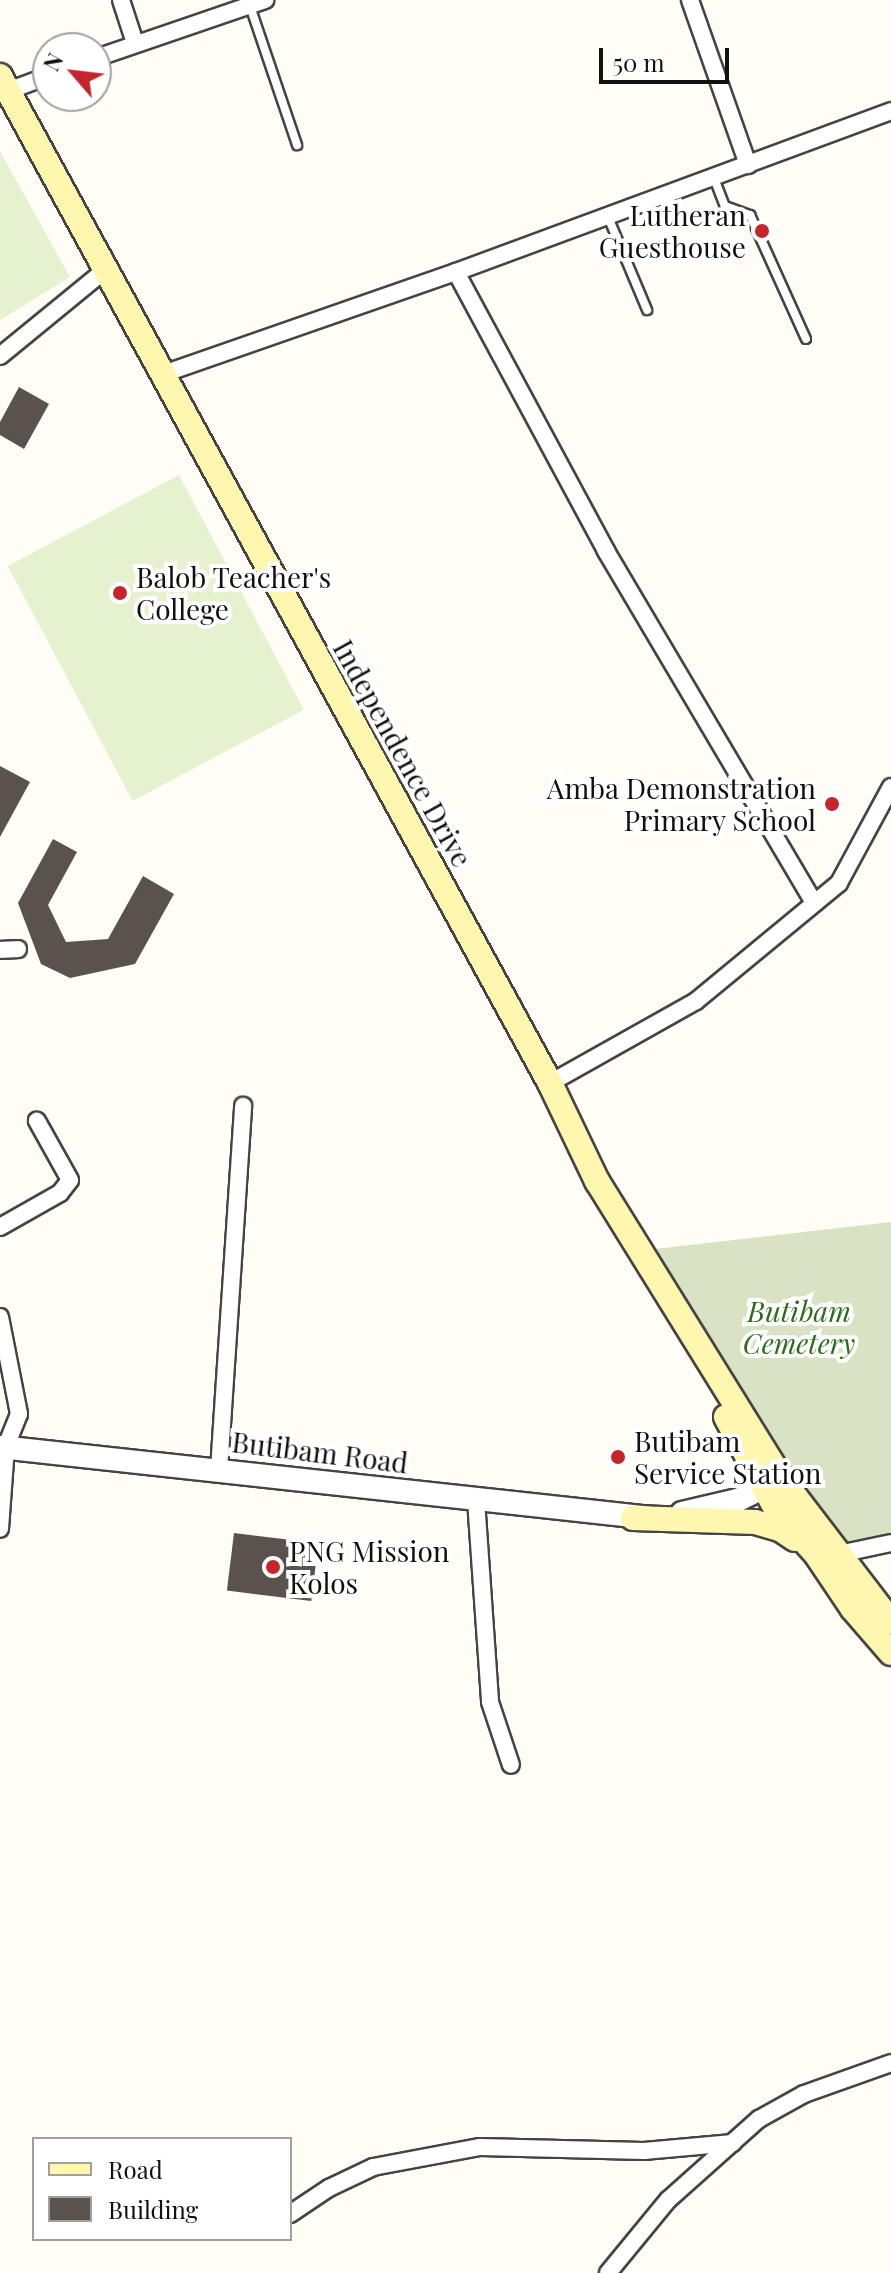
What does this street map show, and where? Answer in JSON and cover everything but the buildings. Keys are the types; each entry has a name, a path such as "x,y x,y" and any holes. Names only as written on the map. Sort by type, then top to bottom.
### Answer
{"main road":[{"name":"Independence Drive","path":"4,83 550,1083 597,1181 663,1289 772,1484"},
{"path":"772,1484 828,1554 891,1622"},
{"path":"633,1518 755,1522 780,1529 828,1554 853,1609 891,1653"}],"street":[{"path":"121,0 135,43"},
{"path":"690,0 748,165"},
{"path":"112,52 257,3"},
{"path":"4,83 32,79"},
{"path":"163,374 456,272 891,111"},
{"path":"0,356 105,270"},
{"path":"456,272 606,551 814,903"},
{"path":"550,1083 696,1001 839,883 891,787"},
{"path":"0,950 18,949"},
{"path":"219,1470 243,1106"},
{"path":"0,1227 60,1193 70,1180 37,1121"},
{"path":"0,1317 19,1414 3,1447 0,1529"},
{"name":"Butibam Road","path":"3,1447 633,1518 788,1507"},
{"name":"Butibam Road","path":"633,1518 704,1510 772,1484"},
{"path":"476,1500 490,1702 511,1765"},
{"path":"828,1554 891,1543"},
{"path":"608,2273 668,2200 759,2119 804,2094 891,2063"},
{"path":"292,2213 329,2188 373,2167 480,2147 644,2151 733,2143"}],"lane":[{"path":"257,3 297,145"},
{"path":"714,178 725,206 750,215 806,339"},
{"path":"608,217 647,310"}],"green space":[{"path":"0,151 70,277 0,320"},
{"path":"179,475 304,710 133,801 8,566"},
{"name":"Butibam Cemetery","path":"891,1222 891,1542 839,1554 637,1251"}],"place":[{"name":"Lutheran Guesthouse","path":"762,231"},
{"name":"Balob Teacher's College","path":"120,593"},
{"name":"Amba Demonstration Primary School","path":"832,804"},
{"name":"Butibam Service Station","path":"618,1457"},
{"name":"PNG Mission Kolos","path":"273,1567"}]}
